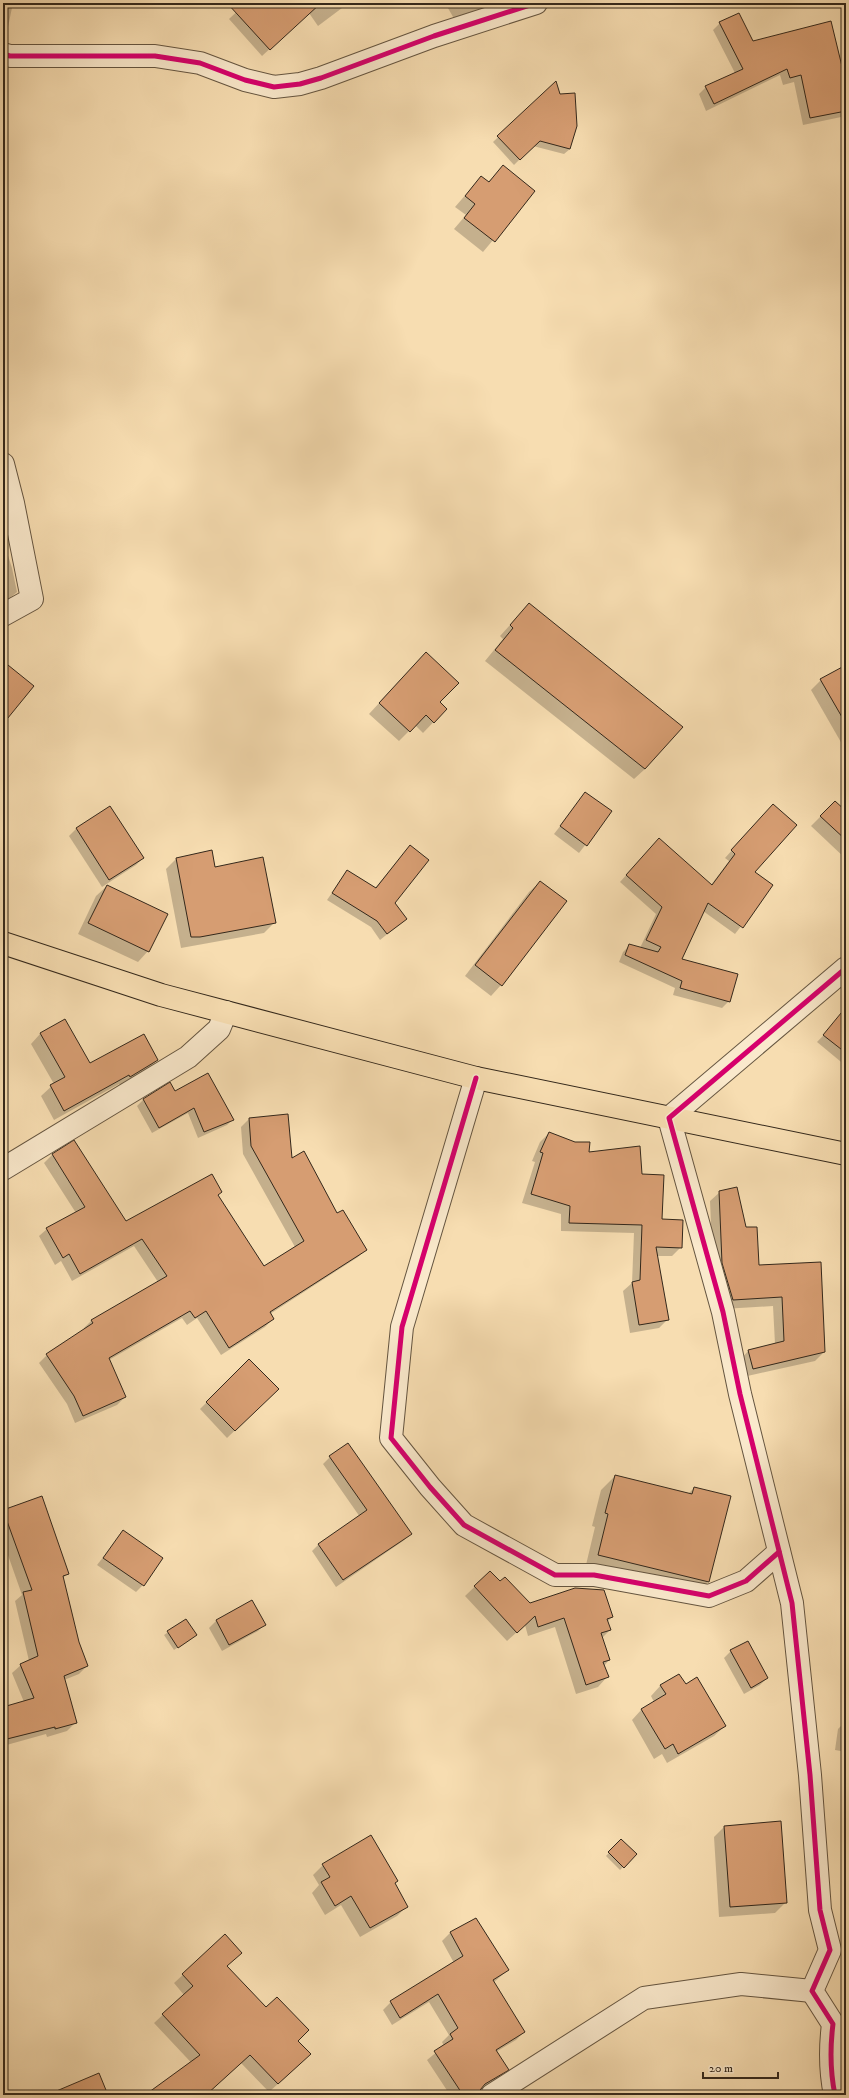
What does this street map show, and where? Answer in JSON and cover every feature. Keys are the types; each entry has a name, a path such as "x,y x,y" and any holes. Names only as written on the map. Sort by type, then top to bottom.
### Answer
{"main road":[{"path":"3,944 161,995 476,1078 846,1154"}],"street":[{"path":"3,54 10,56 155,56 200,63 245,80 274,86 300,84 321,78 434,36 536,3"},
{"path":"3,464 13,503 32,599 3,615"},
{"path":"812,1991 830,1950 820,1910 810,1775 792,1603 740,1394 723,1312 669,1118 846,968"},
{"path":"3,1169 188,1057 219,1029 226,1012"},
{"path":"476,1078 402,1327 391,1438 464,1525 556,1575 594,1576 709,1596 746,1581 779,1552"},
{"path":"492,2095 644,1998 741,1984 812,1991"},
{"path":"812,1991 834,2024 831,2046 831,2077 834,2095"}],"building":[{"path":"227,3 321,3 270,50"},
{"path":"739,13 753,41 831,21 846,83 846,111 810,118 801,75 790,78 787,69 714,104 705,86 743,69 719,22"},
{"path":"556,81 560,94 575,93 577,126 570,149 540,141 520,160 497,136"},
{"path":"503,165 535,191 495,242 464,218 475,204 465,196 481,176 489,182"},
{"path":"529,603 683,727 645,769 495,650 513,628 510,625"},
{"path":"426,652 459,683 440,702 447,709 434,723 426,715 410,732 379,703"},
{"path":"3,661 34,686 3,724"},
{"path":"846,665 846,724 820,679"},
{"path":"585,792 612,811 587,846 560,826"},
{"path":"835,801 846,811 846,840 820,816"},
{"path":"773,804 797,825 755,872 773,885 743,928 708,903 682,959 738,974 730,1002 680,988 682,981 625,955 629,944 658,952 661,947 646,940 662,907 626,875 659,838 712,885 735,854 731,850"},
{"path":"110,806 144,858 109,880 76,828"},
{"path":"410,845 429,860 395,903 407,919 387,934 377,921 332,893 347,870 376,888"},
{"path":"212,850 215,867 263,857 276,923 200,937 191,937 176,858"},
{"path":"540,881 567,901 502,986 475,965"},
{"path":"107,885 168,914 149,952 88,923"},
{"path":"846,1007 846,1053 823,1035"},
{"path":"65,1019 90,1063 144,1034 158,1060 130,1077 129,1075 64,1111 50,1085 65,1077 40,1033"},
{"path":"208,1073 234,1120 204,1132 194,1108 159,1128 143,1099 170,1082 175,1091"},
{"path":"288,1114 292,1158 304,1151 337,1213 343,1210 367,1250 270,1312 274,1319 229,1348 206,1311 195,1318 190,1311 109,1358 126,1397 83,1416 74,1396 46,1354 93,1323 91,1320 167,1276 142,1239 80,1274 69,1254 63,1258 46,1228 85,1207 52,1154 74,1140 126,1221 212,1174 222,1192 218,1195 264,1266 304,1241 251,1146 249,1118"},
{"path":"549,1132 575,1142 590,1142 589,1152 640,1146 642,1174 664,1175 662,1219 683,1220 682,1248 656,1247 669,1320 639,1325 632,1282 640,1280 642,1225 569,1223 570,1206 531,1194 543,1153 540,1152"},
{"path":"737,1187 746,1227 757,1227 759,1265 821,1262 825,1352 753,1369 748,1350 784,1341 782,1297 733,1300 722,1263 719,1191"},
{"path":"249,1359 279,1389 235,1431 206,1402"},
{"path":"348,1443 412,1534 343,1580 318,1544 367,1510 329,1456"},
{"path":"615,1475 692,1494 694,1487 731,1496 709,1582 598,1555 608,1514 605,1513"},
{"path":"42,1496 69,1574 63,1576 79,1642 88,1666 64,1676 77,1723 3,1740 3,1707 34,1698 20,1664 38,1656 23,1592 32,1590 3,1510"},
{"path":"123,1530 163,1558 144,1586 103,1558"},
{"path":"490,1571 500,1581 505,1577 530,1603 575,1588 604,1590 613,1617 607,1619 611,1630 601,1633 610,1660 603,1662 609,1677 586,1685 564,1618 538,1627 535,1616 517,1633 474,1586"},
{"path":"252,1600 266,1625 229,1645 216,1620"},
{"path":"186,1619 197,1635 178,1648 167,1631"},
{"path":"748,1641 768,1678 751,1688 730,1650"},
{"path":"679,1674 686,1684 697,1677 726,1726 678,1754 673,1744 665,1749 641,1709 666,1694 660,1685"},
{"path":"781,1821 787,1903 730,1907 724,1826"},
{"path":"371,1835 398,1881 395,1883 408,1907 370,1928 351,1896 335,1906 321,1882 330,1877 322,1864"},
{"path":"621,1839 637,1854 624,1868 608,1852"},
{"path":"476,1918 509,1970 493,1980 525,2032 496,2050 509,2070 485,2084 476,2095 463,2095 434,2051 453,2039 450,2034 458,2028 438,1994 400,2018 390,2001 463,1956 450,1932"},
{"path":"225,1934 242,1953 227,1966 266,2007 277,1997 309,2030 298,2041 311,2054 278,2084 250,2055 206,2095 145,2095 200,2055 162,2014 193,1986 182,1974"},
{"path":"99,2073 108,2095 47,2095"}],"cycle path":[{"path":"3,54 10,56 155,56 200,63 245,80 274,87 300,84 321,78 434,36 536,3"},
{"path":"835,2095 831,2060 833,2024 812,1991 830,1950 820,1910 810,1775 792,1603 740,1394 723,1312 669,1118 846,968"},
{"path":"476,1078 402,1327 391,1438 430,1487 464,1525 555,1575 594,1575 709,1596 746,1581 779,1552"}]}
